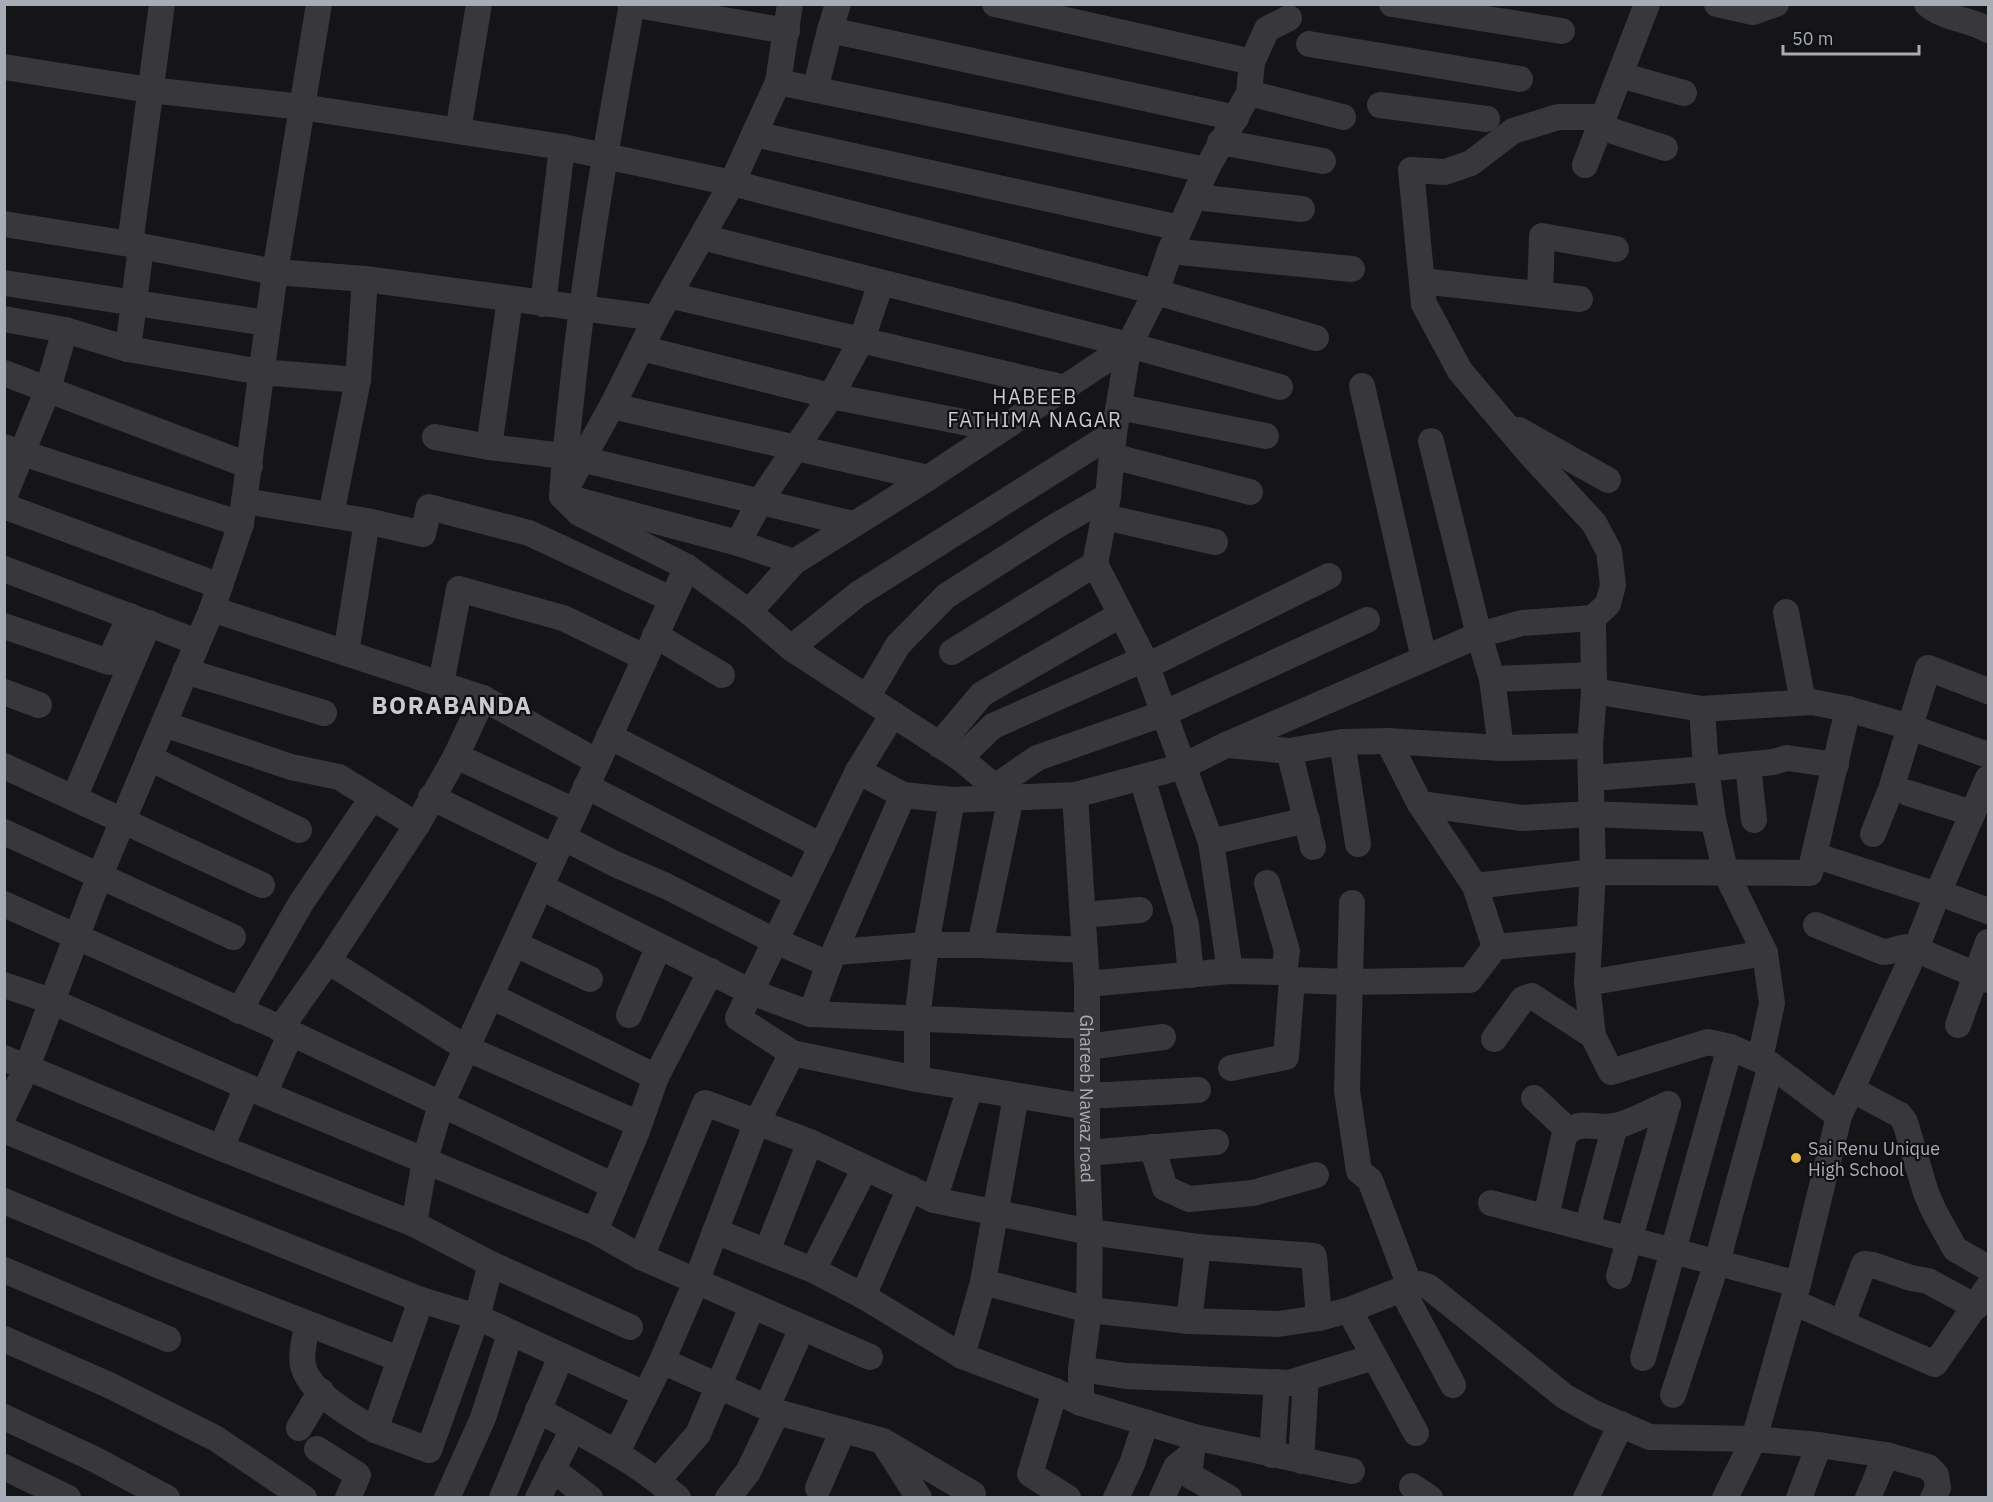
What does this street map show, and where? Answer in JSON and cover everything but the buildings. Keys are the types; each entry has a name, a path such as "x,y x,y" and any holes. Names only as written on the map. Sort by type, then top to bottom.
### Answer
{"street":[{"path":"128,349 134,304 136,246 150,90 162,4"},
{"path":"4,1115 16,1062 51,1001 100,875 216,598 242,513 274,272 319,4"},
{"path":"458,131 479,4"},
{"path":"573,458 612,406 656,318 732,183 778,82 790,4"},
{"path":"815,90 838,4"},
{"path":"995,4 1252,62"},
{"path":"1392,4 1562,31"},
{"path":"1585,165 1647,4"},
{"path":"1717,4 1753,12 1776,4"},
{"path":"1927,4 1936,11 1989,30"},
{"path":"562,496 573,458 581,309 631,5 787,31"},
{"path":"1230,971 1211,842 1145,663 1095,564 1106,506 1129,345 1156,292 1175,239 1206,170 1249,93 1252,62 1267,29 1289,18"},
{"path":"830,30 1236,117"},
{"path":"1309,44 1520,79"},
{"path":"4,66 150,90 302,107 562,147 732,183 1156,292 1316,339"},
{"path":"1620,75 1684,93"},
{"path":"778,82 1206,170"},
{"path":"1249,93 1343,117"},
{"path":"1380,105 1487,119"},
{"path":"858,771 903,795 952,800 1002,794 1076,795 1184,766 1226,745 1479,635 1522,623 1593,618 1608,604 1613,585 1609,551 1594,523 1532,456 1460,371 1424,304 1411,170 1445,172 1471,163 1514,131 1558,117 1602,122 1665,148"},
{"path":"754,134 1175,239 1352,269"},
{"path":"1220,142 1323,162"},
{"path":"543,304 562,147"},
{"path":"1195,196 1302,209"},
{"path":"4,224 274,272 365,279 656,318"},
{"path":"1540,294 1542,236 1616,249"},
{"path":"702,237 1129,345 1280,387"},
{"path":"331,515 358,380 365,279"},
{"path":"1422,281 1580,298"},
{"path":"738,543 760,501 831,396 862,339 881,283"},
{"path":"4,284 267,323"},
{"path":"669,295 1065,388"},
{"path":"489,447 510,299"},
{"path":"4,319 65,330 128,349 261,372 358,380"},
{"path":"4,497 14,450 48,389 65,330"},
{"path":"749,612 794,562 928,478 1129,345"},
{"path":"640,348 831,396 999,429"},
{"path":"4,373 250,466"},
{"path":"1362,386 1424,658"},
{"path":"612,406 928,478"},
{"path":"1119,407 1266,436"},
{"path":"1505,424 1608,480"},
{"path":"435,437 573,458 854,524"},
{"path":"1431,441 1492,679 1502,748"},
{"path":"791,648 858,594 1113,445 1250,492"},
{"path":"14,450 242,513 331,515 423,534 429,507 529,533 671,599"},
{"path":"562,496 738,543 794,562"},
{"path":"562,496 579,513 687,567 749,612 791,648 868,696 949,752 1002,794"},
{"path":"4,506 346,653 483,698 598,762"},
{"path":"868,696 898,645 946,596 1056,526 1106,506 1215,542"},
{"path":"346,653 367,521"},
{"path":"952,652 1095,564"},
{"path":"414,1224 425,1160 441,1104 687,567"},
{"path":"4,569 197,642"},
{"path":"949,752 993,726 1145,663 1329,576"},
{"path":"441,684 459,589 563,618 644,657"},
{"path":"1786,612 1803,702"},
{"path":"949,752 982,694 1120,615"},
{"path":"1593,618 1594,683 1590,746 1593,872 1587,983 1593,1036 1611,1072 1708,1042 1730,1047 1766,1062 1839,1116"},
{"path":"4,626 109,662 139,620"},
{"path":"74,798 139,620"},
{"path":"980,945 1002,794 1037,758 1165,713 1367,620"},
{"path":"656,634 722,675"},
{"path":"1873,834 1891,789 1928,668 1989,691"},
{"path":"184,671 324,713"},
{"path":"1492,679 1594,683 1702,709 1812,702 1848,709 1910,727 1989,755"},
{"path":"4,692 39,705"},
{"path":"220,1148 328,961 417,825 456,756 483,698"},
{"path":"1673,1395 1717,1262 1766,1062 1772,1003 1765,953 1726,873 1713,819 1706,769 1702,709"},
{"path":"1475,886 1593,872 1810,873 1848,709"},
{"path":"893,714 858,771 738,1018 792,1053 917,1079 1016,1096 1087,1101 1198,1090"},
{"path":"164,724 291,767 339,777 417,825"},
{"path":"609,736 822,846"},
{"path":"1226,745 1289,751 1342,742 1388,741 1502,748 1590,746"},
{"path":"1388,741 1420,804 1475,886 1495,947"},
{"path":"1342,742 1358,844"},
{"path":"1289,751 1313,847"},
{"path":"456,756 575,811"},
{"path":"149,758 299,830"},
{"path":"1592,778 1748,765 1787,758 1836,765"},
{"path":"1748,765 1754,820"},
{"path":"4,766 262,885"},
{"path":"1142,778 1186,925 1191,975"},
{"path":"1733,1496 1754,1439 1795,1293 1839,1116 1916,949 1972,813 1988,781"},
{"path":"586,786 798,895"},
{"path":"1908,793 1972,813"},
{"path":"811,1014 903,795"},
{"name":"Ghareeb Nawaz road","path":"1076,795 1087,984 1087,1153 1090,1232 1089,1310 1081,1369 1081,1403"},
{"path":"431,797 559,848 615,864 666,886 776,941 833,958 926,945 1085,950"},
{"path":"238,1011 301,903 372,798"},
{"path":"917,1079 917,1020 926,945 952,800"},
{"path":"1420,804 1522,819 1592,814 1713,819"},
{"path":"1211,842 1307,820"},
{"path":"4,832 233,937"},
{"path":"1814,855 1937,895 1945,895 1989,911"},
{"path":"1231,1068 1286,1057 1287,951 1267,883"},
{"path":"541,887 751,992 811,1014 917,1020 1087,1037 1163,1037"},
{"path":"1352,903 1347,1091 1359,1171 1370,1180 1406,1288 1453,1385"},
{"path":"4,904 286,1031 614,1186"},
{"path":"1083,915 1140,910"},
{"path":"1816,925 1883,952 1892,952 1905,947 1916,949 1983,978"},
{"path":"1087,984 1230,971 1350,982 1470,980 1495,947 1589,938"},
{"path":"1958,1025 1983,978 1989,942"},
{"path":"515,945 590,979"},
{"path":"629,1015 660,946"},
{"path":"1587,983 1765,953"},
{"path":"328,961 466,1048 639,1124"},
{"path":"595,1231 656,1077 711,971"},
{"path":"4,985 51,1001 255,1090 595,1231 641,1257 870,1357"},
{"path":"491,996 656,1077"},
{"path":"1494,1039 1523,999 1532,996 1593,1036"},
{"path":"1643,1358 1730,1047"},
{"path":"617,1452 662,1361 696,1282 756,1124 792,1053"},
{"path":"16,1062 220,1148 414,1224 491,1264 630,1327"},
{"path":"934,1200 970,1088"},
{"path":"1851,1089 1900,1115 1905,1122 1926,1193 1955,1249 1989,1269"},
{"path":"962,1356 983,1282 1016,1096"},
{"path":"1534,1098 1568,1130"},
{"path":"641,1257 705,1103 756,1124 810,1142 934,1200 1090,1232 1198,1247 1314,1256 1319,1318"},
{"path":"1546,1217 1564,1137 1568,1130 1579,1125 1615,1126 1668,1104 1619,1276"},
{"path":"1587,1228 1615,1126"},
{"path":"4,1130 421,1300 477,1317 645,1394"},
{"path":"768,1251 810,1142"},
{"path":"1087,1153 1216,1142"},
{"path":"1152,1147 1165,1188 1189,1199 1253,1193 1316,1175"},
{"path":"813,1270 865,1168"},
{"path":"862,1296 910,1188"},
{"path":"4,1201 165,1268 399,1359"},
{"path":"1491,1203 1717,1262 1795,1293 1842,1323 1935,1364 1982,1297 1864,1264 1842,1323"},
{"path":"715,1231 813,1270 862,1296 962,1356 1081,1403 1146,1422 1193,1446 1272,1455 1352,1471"},
{"path":"1189,1321 1198,1247"},
{"path":"307,1324 303,1367 312,1383 344,1412 375,1430 429,1450 477,1317 491,1264"},
{"path":"4,1270 168,1339"},
{"path":"983,1282 1089,1310 1189,1321 1278,1324 1319,1318 1349,1310 1420,1284 1429,1287 1564,1396 1596,1414 1650,1437 1754,1439 1819,1445 1886,1455 1928,1467 1935,1475 1938,1488 1933,1497"},
{"path":"375,1430 421,1300"},
{"path":"658,1480 698,1434 752,1307"},
{"path":"1349,1310 1416,1433"},
{"path":"728,1497 748,1472 802,1328"},
{"path":"447,1497 483,1418 510,1334"},
{"path":"4,1339 111,1386 215,1438 304,1497"},
{"path":"501,1497 561,1356"},
{"path":"1081,1369 1126,1376 1289,1383 1374,1357"},
{"path":"662,1361 772,1409 883,1441 973,1494"},
{"path":"1301,1461 1306,1378"},
{"path":"1272,1455 1277,1382"},
{"path":"299,1428 321,1391"},
{"path":"1055,1391 1030,1474 1061,1496"},
{"path":"538,1410 617,1452 658,1480 678,1497"},
{"path":"4,1417 94,1459 167,1497"},
{"path":"1116,1497 1132,1464 1146,1422"},
{"path":"1586,1497 1621,1424"},
{"path":"538,1497 573,1429"},
{"path":"818,1488 843,1430"},
{"path":"883,1441 919,1497"},
{"path":"1799,1497 1819,1445"},
{"path":"1162,1497 1176,1467 1193,1446"},
{"path":"1193,1446 1189,1475 1228,1497"},
{"path":"317,1449 358,1475 348,1497"},
{"path":"1868,1497 1886,1455"},
{"path":"4,1467 68,1497"},
{"path":"552,1469 590,1497"}],"place":[{"name":"Sai Renu Unique High School","path":"1796,1158"}],"district":[{"name":"HABEEB FATHIMA NAGAR","path":"1035,408"},
{"name":"BORABANDA","path":"452,705"}]}
